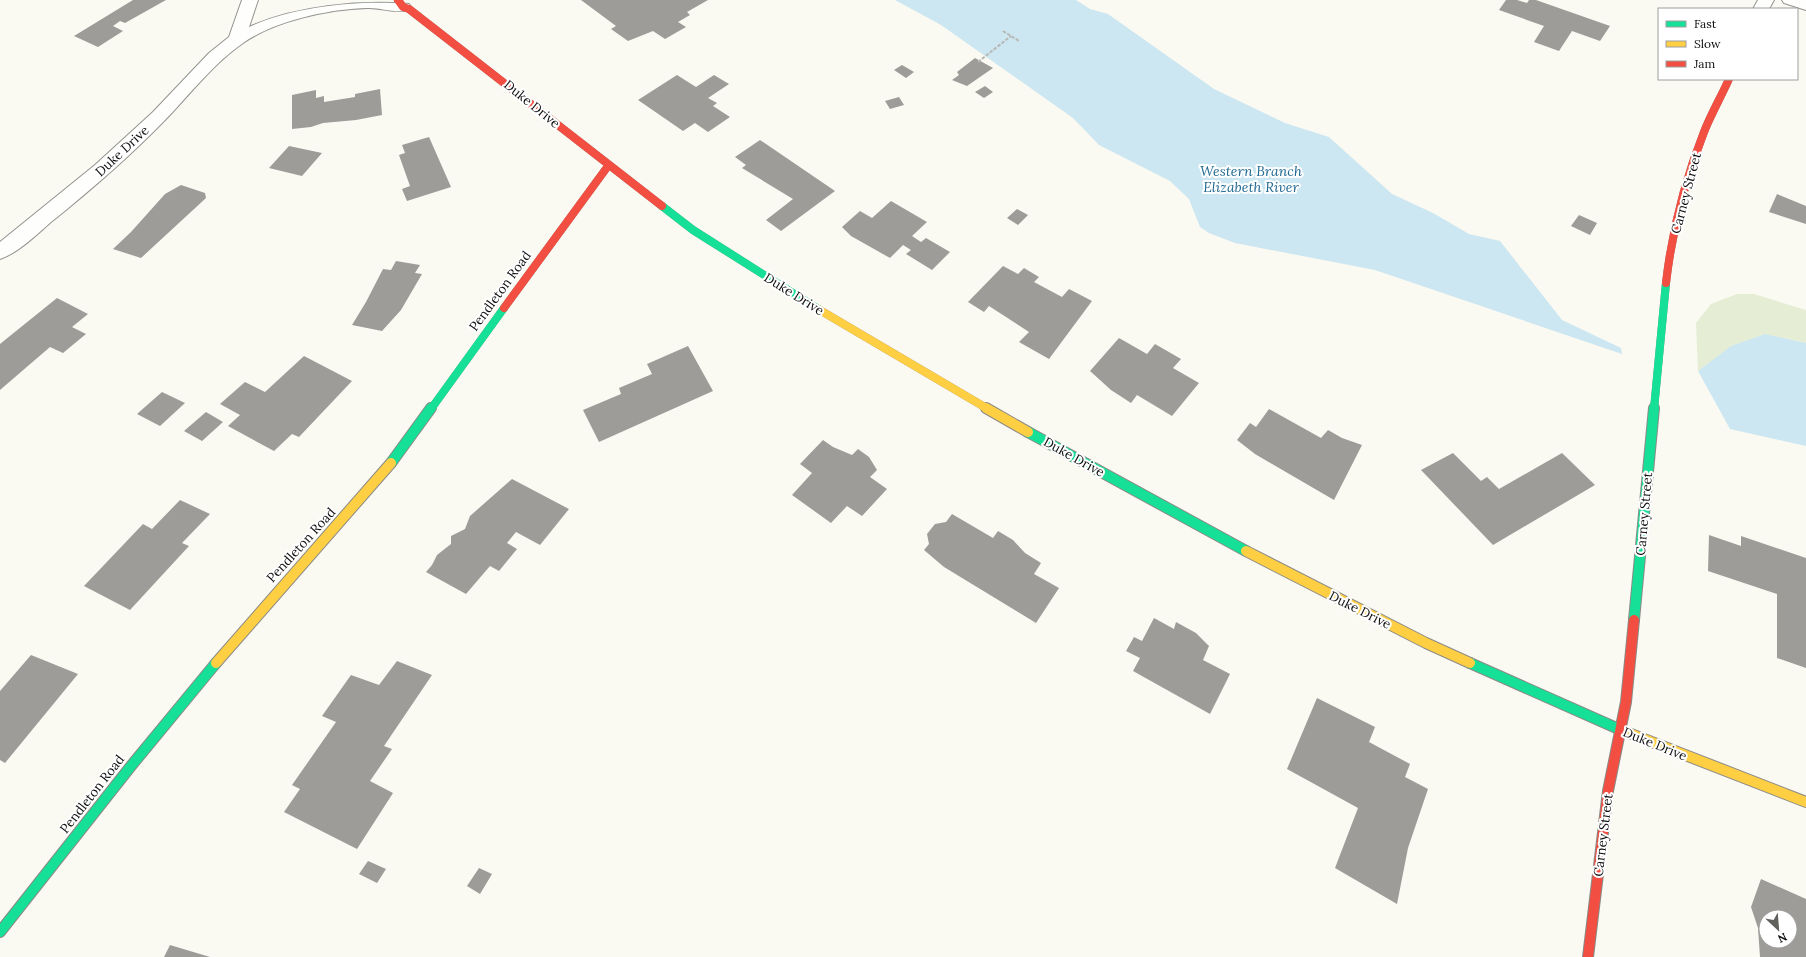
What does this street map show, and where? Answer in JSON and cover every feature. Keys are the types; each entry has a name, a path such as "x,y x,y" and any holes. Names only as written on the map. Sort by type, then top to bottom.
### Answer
{"street":[{"name":"Duke Drive","path":"236,40 250,0"},
{"path":"1790,0 1806,5"},
{"name":"Duke Drive","path":"0,252 99,172 158,117 214,59 236,40 250,32 288,18 325,9 363,3 400,4 452,40 608,166 693,230 823,312 1012,423 1272,566 1426,643 1620,730 1806,802"},
{"name":"Carney Street","path":"1588,957 1608,791 1626,702 1668,266 1680,205 1701,139 1729,80"},
{"name":"Pendleton Road","path":"0,932 131,766 249,624 381,476 608,166"}],"path":[{"path":"1003,32 1019,41"},
{"path":"978,62 1011,36"}],"green space":[{"path":"1737,294 1754,294 1806,310 1806,343 1765,334 1731,347 1698,371 1696,323 1711,304"}],"water":[{"name":"Western Branch Elizabeth River","path":"895,0 1076,0 1090,9 1108,14 1214,89 1285,123 1329,137 1392,194 1433,213 1469,234 1500,241 1562,320 1621,348 1622,354 1375,270 1235,243 1209,233 1200,227 1189,199 1170,181 1099,145 1073,118 941,25"},
{"path":"1765,334 1806,343 1806,446 1730,429 1698,371 1731,346"}],"building":[{"path":"133,0 166,0 125,23 120,21 113,26 123,31 98,47 74,36"},
{"path":"581,0 708,0 687,12 690,15 678,22 686,27 665,39 653,31 628,41 611,29 616,26"},
{"path":"1506,0 1517,0 1527,3 1529,0 1536,0 1610,26 1600,41 1572,31 1559,51 1534,42 1544,26 1499,10"},
{"path":"975,58 993,68 967,86 952,80 959,75 957,72"},
{"path":"902,65 914,72 906,78 894,70"},
{"path":"677,75 696,87 714,75 729,84 708,98 717,103 713,106 730,117 708,132 695,123 683,131 638,100"},
{"path":"985,86 993,92 984,98 975,92"},
{"path":"380,89 382,115 292,129 292,95 316,90 316,98 324,96 324,102 355,97 355,94"},
{"path":"899,97 904,105 890,109 885,101"},
{"path":"429,137 451,187 407,201 402,189 410,186 399,155 405,153 402,145"},
{"path":"760,140 835,191 781,231 766,220 793,199 742,168 746,165 735,157"},
{"path":"289,146 322,153 302,176 269,168"},
{"path":"181,185 205,193 206,198 141,258 113,249 131,232 165,194"},
{"path":"1777,194 1806,206 1806,224 1769,212"},
{"path":"891,201 927,222 912,236 921,242 926,238 950,252 932,270 906,254 911,250 903,245 890,258 851,236 842,227 860,211 872,218"},
{"path":"1017,209 1028,215 1018,225 1007,218"},
{"path":"1579,215 1597,223 1590,235 1571,226"},
{"path":"396,261 420,265 415,273 422,274 401,310 382,331 352,325 383,269 391,270"},
{"path":"1003,266 1018,274 1024,268 1039,277 1034,282 1062,297 1069,289 1092,301 1049,359 1019,342 1029,332 989,306 984,312 968,302"},
{"path":"57,298 88,314 72,327 86,334 63,353 50,347 0,390 0,344"},
{"path":"1119,338 1147,354 1155,344 1181,359 1173,368 1199,383 1172,416 1137,395 1131,403 1111,390 1090,371"},
{"path":"688,346 713,391 599,442 583,410 621,394 619,388 652,374 647,364"},
{"path":"304,356 352,381 299,437 292,434 274,451 228,426 240,415 220,404 245,382 265,392"},
{"path":"162,392 185,403 160,426 137,414"},
{"path":"1269,409 1321,438 1328,430 1342,438 1362,445 1334,500 1255,454 1237,440 1250,423 1256,427"},
{"path":"206,412 223,422 202,441 184,431"},
{"path":"823,440 833,447 852,455 858,449 869,457 877,470 870,477 887,489 862,516 847,506 831,523 792,495 812,473 800,464"},
{"path":"1453,453 1481,481 1487,477 1499,489 1562,453 1595,485 1493,545 1421,470"},
{"path":"512,479 569,509 540,545 516,532 507,543 517,549 499,571 490,566 466,594 426,572 432,565 437,555 451,544 451,536 465,529 470,516"},
{"path":"180,500 210,514 182,543 189,546 130,610 84,586 143,524 152,529"},
{"path":"952,514 993,538 998,531 1013,540 1025,553 1041,563 1034,574 1059,588 1036,623 944,567 924,550 929,544 927,534 935,524 946,522"},
{"path":"1709,535 1741,546 1741,536 1806,558 1806,668 1777,658 1777,594 1708,571"},
{"path":"1154,618 1174,629 1176,622 1196,633 1209,646 1203,660 1230,674 1210,714 1133,671 1140,658 1126,651 1134,637 1142,641"},
{"path":"31,655 78,674 5,763 0,760 0,691"},
{"path":"397,661 432,675 384,746 392,749 370,781 393,793 357,849 284,812 300,789 292,785 336,722 322,716 351,675 379,685"},
{"path":"1317,698 1375,727 1369,742 1410,764 1405,777 1428,789 1408,848 1397,904 1335,868 1358,808 1287,769"},
{"path":"368,861 386,869 377,883 359,874"},
{"path":"479,868 492,874 480,894 467,886"},
{"path":"1761,879 1806,899 1806,957 1760,957 1759,949 1798,949 1798,909 1758,909 1758,928 1751,907"},
{"path":"170,945 210,957 164,957"}],"traffic: fast":[{"path":"662,206 693,230 818,309"},
{"path":"1634,620 1666,283"},
{"path":"391,463 504,308"},
{"path":"1028,432 1246,551"},
{"path":"0,932 131,766 216,663"},
{"path":"1470,663 1621,730"}],"traffic: slow":[{"path":"818,309 1028,432"},
{"path":"216,663 391,463"},
{"path":"1246,551 1426,643 1470,663"},
{"path":"1621,730 1806,802"}],"traffic: jam":[{"path":"398,0 403,7 409,9 473,57 662,206"},
{"path":"1666,283 1671,247 1689,175 1707,124 1729,80"},
{"path":"504,308 608,166"},
{"path":"1588,957 1608,791 1626,702 1634,620"}]}
